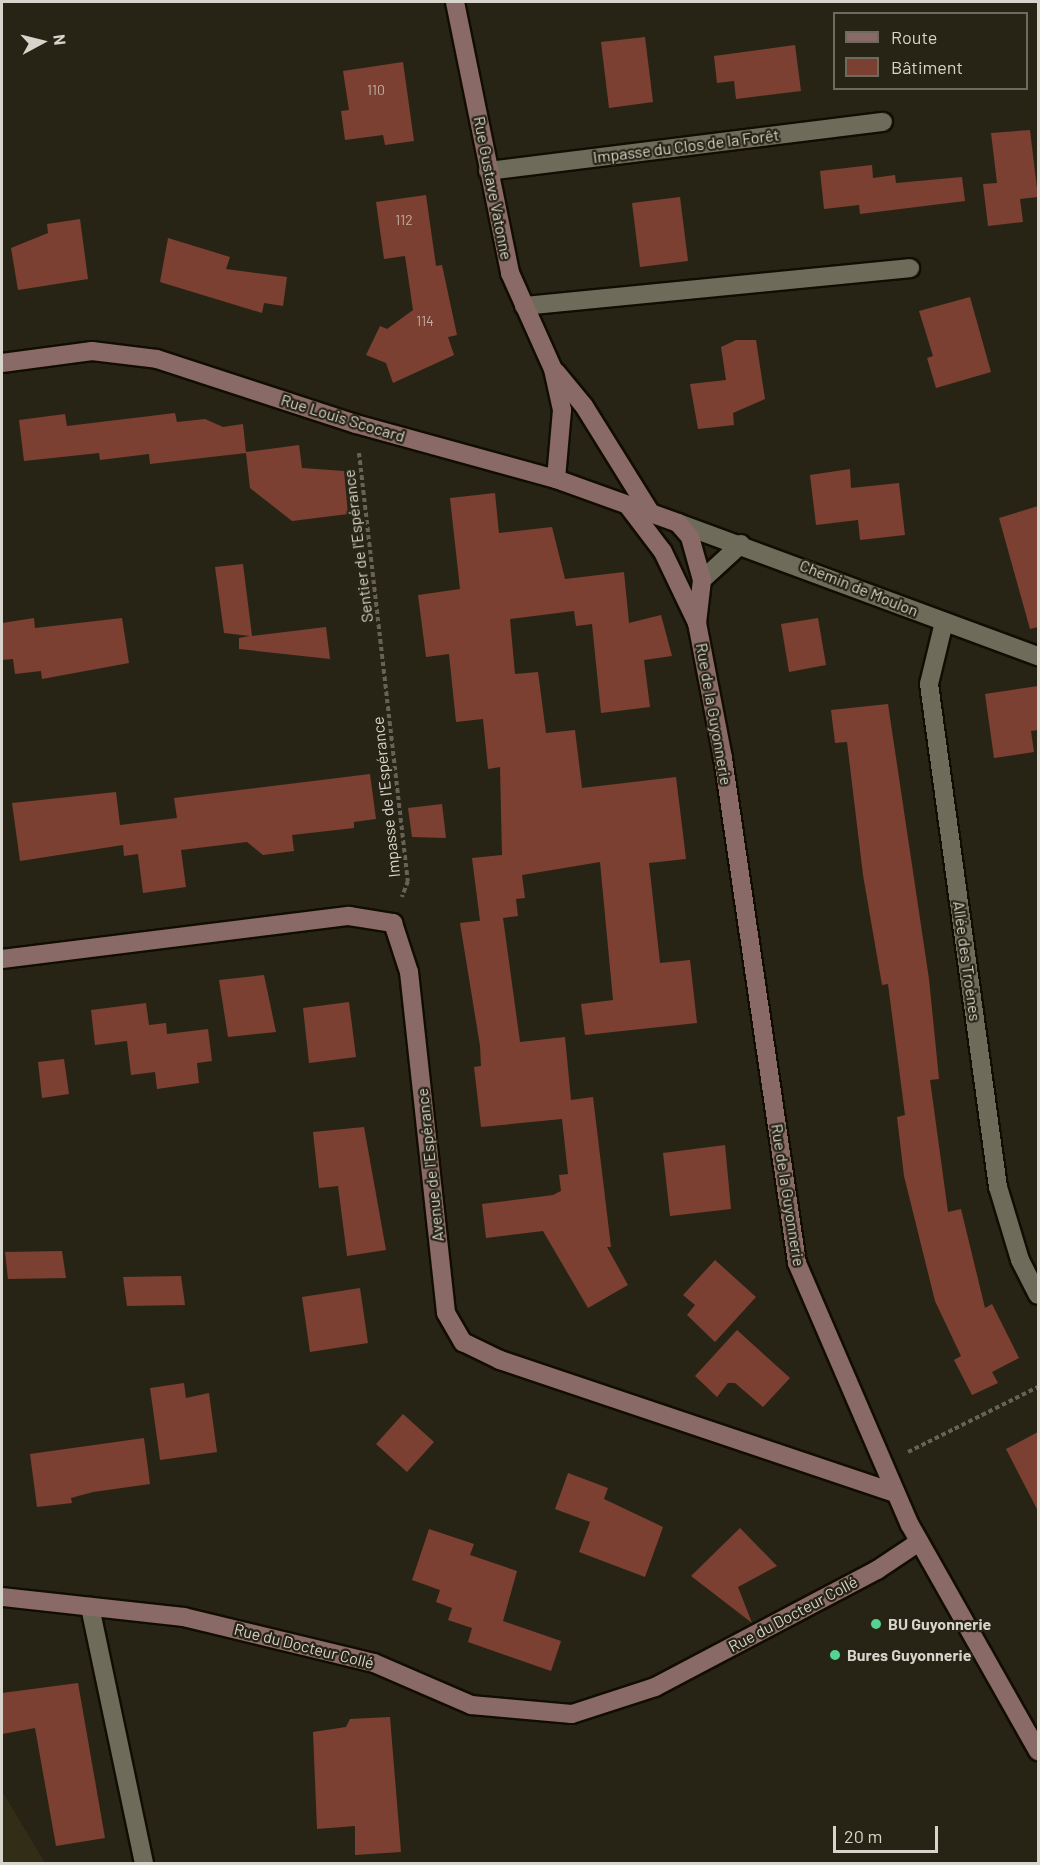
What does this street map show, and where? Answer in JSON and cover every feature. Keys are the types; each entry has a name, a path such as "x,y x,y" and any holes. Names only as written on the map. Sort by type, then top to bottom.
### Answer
{"street":[{"name":"Rue Gustave Vatonne","path":"454,2 510,273 553,369 584,406 650,512"},
{"name":"Impasse du Clos de la Forêt","path":"488,171 884,122"},
{"path":"524,306 910,268"},
{"name":"Rue Louis Scocard","path":"2,363 92,351 157,359 356,424 556,479 678,523"},
{"name":"Rue Gustave Vatonne","path":"553,369 563,432 556,479"},
{"name":"Rue de la Guyonnerie","path":"626,503 663,552 698,623 723,758 797,1263 895,1494 919,1542 1038,1751"},
{"name":"Rue de la Guyonnerie","path":"678,523 692,542 702,580 698,623"},
{"name":"Chemin de Moulon","path":"678,523 741,544 1038,656"},
{"path":"702,580 741,544"},
{"name":"Allée des Troènes","path":"944,622 930,684 998,1187 1020,1260 1038,1295"},
{"path":"2,959 349,916 393,924"},
{"name":"Avenue de l'Espérance","path":"393,924 409,972 446,1313 463,1342 500,1360 895,1494"},
{"name":"Rue du Docteur Collé","path":"2,1597 184,1617 374,1662 471,1705 572,1714 655,1687 877,1570 919,1542"},
{"path":"90,1607 144,1863"}],"path":[{"name":"Sentier de l'Espérance","path":"356,424 383,665"},
{"name":"Impasse de l'Espérance","path":"383,665 408,882 393,924"},
{"path":"883,1465 1038,1387"}],"shaded area":[{"path":"2,1791 45,1863 2,1863"}],"building":[{"path":"645,37 653,102 609,108 601,42"},
{"path":"795,45 801,91 736,99 734,81 717,83 714,56"},
{"path":"403,62 414,141 385,145 383,135 345,140 341,111 349,110 343,71"},
{"path":"1030,130 1038,197 1020,199 1023,222 988,226 983,184 997,183 991,133"},
{"path":"872,165 873,178 895,175 896,183 962,177 965,201 860,214 859,205 824,209 820,171"},
{"path":"426,195 436,266 442,265 457,335 448,337 454,355 393,383 386,363 366,355 380,326 387,329 413,310 405,256 384,259 376,202"},
{"path":"680,197 688,261 640,267 632,203"},
{"path":"80,219 88,279 18,290 11,248 48,233 47,224"},
{"path":"168,238 230,257 226,269 287,277 283,306 264,303 262,313 160,282"},
{"path":"970,297 991,372 936,388 927,358 933,356 919,311"},
{"path":"736,340 756,340 765,399 733,413 734,425 698,429 690,384 726,380 721,347"},
{"path":"175,413 177,422 205,419 223,427 243,424 246,452 299,445 302,468 344,471 348,514 292,521 250,488 246,453 150,464 149,454 100,460 99,453 24,461 19,420 65,414 67,426"},
{"path":"850,469 851,488 899,483 905,535 860,540 858,520 816,525 810,475"},
{"path":"495,493 499,533 552,527 565,579 624,572 629,623 661,615 672,656 644,660 650,707 601,713 592,624 576,626 574,611 510,619 515,674 538,672 546,733 575,730 582,788 676,777 686,859 649,863 660,963 690,960 697,1023 585,1035 581,1004 613,1000 600,862 522,875 525,898 516,899 518,916 503,918 520,1042 565,1037 571,1100 593,1097 611,1247 607,1247 628,1285 588,1308 543,1231 486,1238 482,1204 553,1195 561,1191 559,1175 568,1174 562,1119 481,1127 474,1067 481,1066 480,1046 460,923 480,921 472,858 502,855 500,767 488,769 483,719 456,722 449,654 426,657 418,595 460,589 450,498"},
{"path":"1038,506 1038,627 1030,629 999,518"},
{"path":"243,564 252,636 326,627 330,659 239,649 239,638 250,636 224,633 215,567"},
{"path":"34,618 35,628 122,618 129,663 42,679 41,671 15,674 13,659 2,660 2,623"},
{"path":"818,618 826,665 789,672 781,624"},
{"path":"1038,686 1038,730 1031,731 1034,752 994,758 985,694"},
{"path":"888,704 929,979 939,1079 930,1080 948,1212 961,1209 985,1308 992,1304 1019,1358 992,1372 998,1383 972,1395 954,1360 961,1356 935,1301 904,1176 897,1117 905,1115 888,984 882,985 863,875 847,742 835,743 831,710"},
{"path":"370,774 376,819 354,822 354,828 292,835 294,851 263,855 247,842 181,850 186,887 143,893 138,854 124,856 123,845 20,861 12,803 116,792 120,825 177,818 174,798"},
{"path":"442,804 446,838 412,837 408,808"},
{"path":"264,975 276,1032 228,1037 219,980"},
{"path":"349,1002 356,1057 309,1063 303,1008"},
{"path":"146,1003 149,1025 166,1023 167,1034 208,1029 212,1061 197,1063 199,1083 157,1089 155,1072 131,1075 127,1041 95,1045 91,1010"},
{"path":"64,1059 69,1094 42,1098 38,1062"},
{"path":"364,1127 386,1250 347,1256 338,1186 319,1188 313,1132"},
{"path":"725,1145 731,1209 670,1216 663,1153"},
{"path":"62,1251 66,1278 8,1279 5,1252"},
{"path":"715,1260 756,1297 715,1342 687,1315 695,1305 683,1295"},
{"path":"181,1276 185,1305 127,1306 123,1277"},
{"path":"360,1288 368,1343 310,1352 302,1297"},
{"path":"737,1330 790,1378 763,1407 735,1383 728,1383 717,1397 695,1376"},
{"path":"184,1383 186,1398 209,1393 217,1452 160,1460 150,1388"},
{"path":"403,1414 434,1442 407,1472 376,1444"},
{"path":"1038,1432 1038,1511 1006,1449"},
{"path":"144,1438 150,1484 93,1492 71,1498 72,1503 37,1507 30,1454"},
{"path":"568,1473 608,1488 604,1499 663,1527 645,1577 579,1552 590,1522 555,1509"},
{"path":"740,1528 777,1566 738,1587 752,1623 691,1576"},
{"path":"429,1529 474,1544 470,1555 517,1571 503,1621 561,1641 551,1671 468,1642 472,1628 448,1620 452,1608 436,1602 440,1590 412,1580"},
{"path":"78,1683 105,1838 56,1846 35,1728 2,1734 2,1693"},
{"path":"390,1717 401,1852 355,1855 355,1826 317,1829 313,1732 346,1727 350,1719"}],"place":[{"name":"BU Guyonnerie","path":"876,1624"},
{"name":"Bures Guyonnerie","path":"835,1655"}]}
